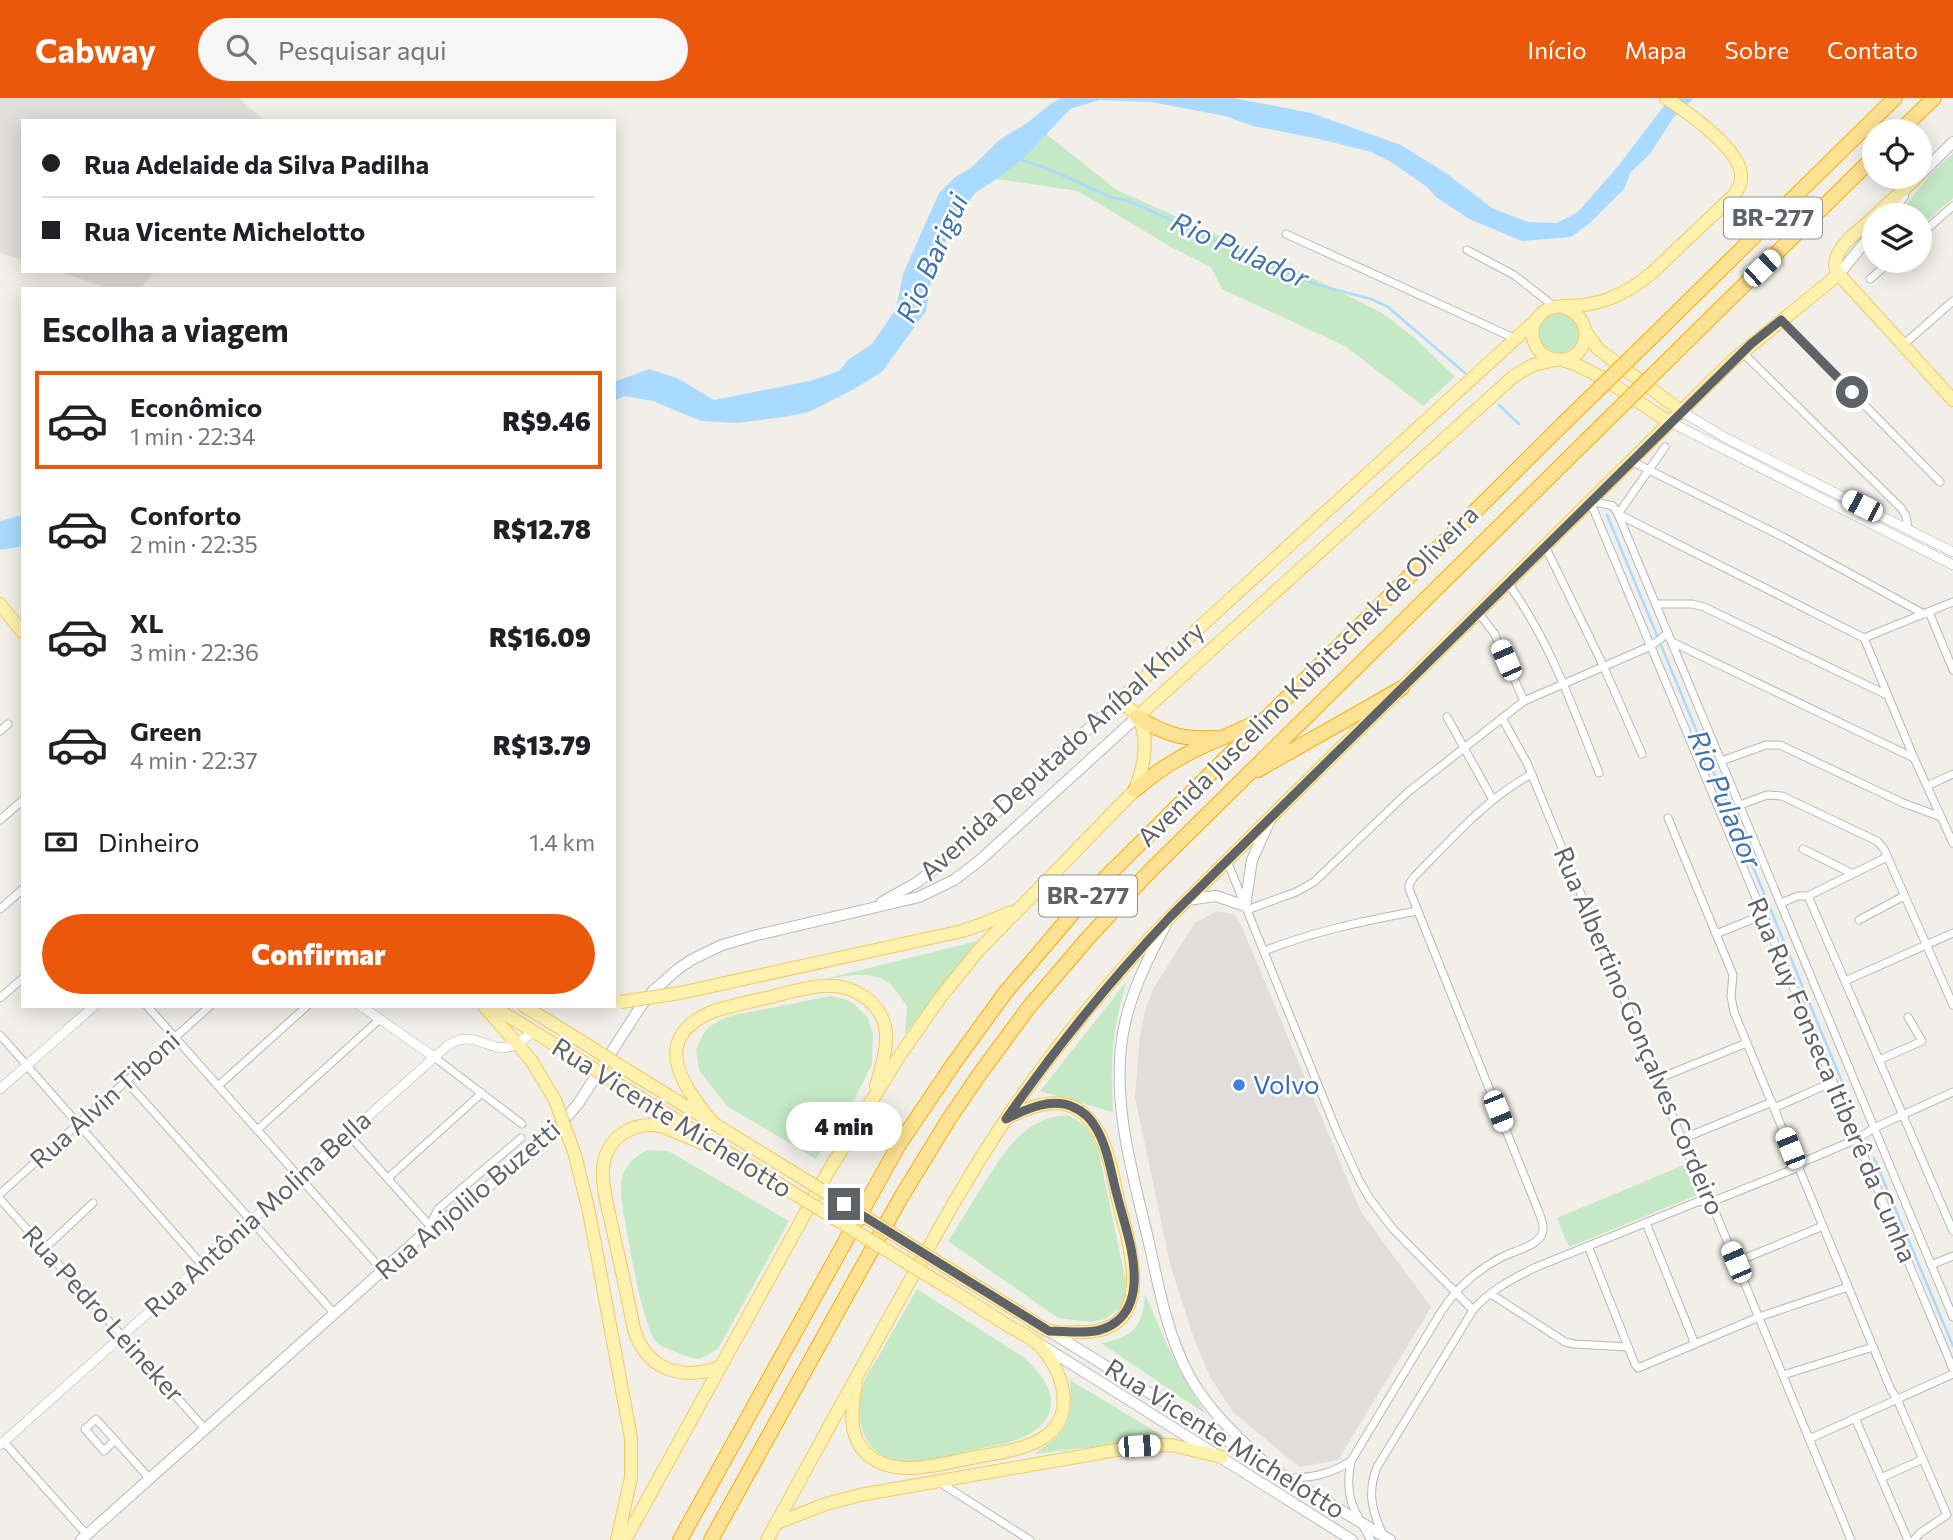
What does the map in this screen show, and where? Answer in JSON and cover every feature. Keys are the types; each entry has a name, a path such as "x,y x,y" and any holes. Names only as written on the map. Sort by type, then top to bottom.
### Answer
{"highway":[{"name":"Avenida Juscelino Kubitschek de Oliveira","path":"680,1540 905,1136 951,1066 1005,993 1072,913 1895,98"},
{"path":"1912,119 1934,98"},
{"name":"Avenida Juscelino Kubitschek de Oliveira","path":"712,1540 900,1199 979,1075 1029,1007 1087,938 1239,781 1862,169"},
{"path":"1239,781 1402,688"},
{"path":"1135,790 1159,770 1181,757 1237,733 1274,711"},
{"path":"1138,717 1156,729 1176,736 1217,738 1237,733"}],"main road":[{"path":"1666,98 1729,150 1742,172 1739,188 1648,276 1629,290 1592,303 1547,309 1535,321 1533,338 1535,346 1548,358 1591,370 1670,422"},
{"path":"1932,162 1953,142"},
{"path":"1889,203 1904,189"},
{"path":"1897,203 1908,189"},
{"path":"1862,229 1838,252 1834,263 1839,274 1953,400"},
{"path":"767,1540 944,1220 1006,1119 1090,1007 1170,917 1681,411 1742,352 1839,274 1862,246"},
{"path":"1560,360 1577,353 1585,340 1585,329 1592,314 1613,297"},
{"path":"1559,307 1577,313 1598,349 1681,411"},
{"name":"Avenida Deputado Aníbal Khury","path":"867,909 898,894 932,871 1535,321"},
{"name":"Avenida Deputado Aníbal Khury","path":"867,909 936,891 966,872 1514,376 1533,365 1560,360"},
{"path":"0,604 21,630"},
{"path":"625,1540 828,1172 920,1026 993,934 1135,790 1143,762 1142,732 1138,717 1120,700"},
{"path":"1187,900 1216,896 1246,908 1252,860 1272,816"},
{"name":"Rua Anjolilo Buzetti","path":"84,1537 431,1227 521,1162 558,1128 587,1091 641,1006 653,991 678,969 706,952 738,939 867,909"},
{"path":"617,1002 680,993 962,931 1018,909"},
{"path":"1170,917 1139,978 1127,1013 1120,1060 1125,1139 1163,1303 1181,1359 1209,1406 1269,1467"},
{"path":"713,1123 688,1090 678,1071 676,1051 684,1031 691,1023 714,1011 815,987 835,986 857,992 872,1002 879,1011 884,1022 886,1043 872,1099"},
{"path":"486,1008 531,1060 555,1100 576,1154 631,1438 631,1478 617,1540"},
{"name":"Rua Vicente Michelotto","path":"495,1008 1352,1540"},
{"name":"Rua Vicente Michelotto","path":"527,1008 1387,1538"},
{"path":"1006,1119 1033,1107 1058,1104 1076,1108 1091,1121 1108,1158 1133,1259 1132,1297 1123,1316 1108,1327 1088,1332 1049,1331"},
{"path":"720,1367 710,1371 675,1371 655,1363 637,1340 605,1193 603,1167 612,1144 619,1136 628,1129 649,1124 661,1126 736,1157"},
{"path":"856,1376 852,1422 859,1444 866,1453 887,1465 926,1466 1012,1450 1041,1439 1051,1431 1059,1421 1065,1399 1051,1362 1038,1343"},
{"path":"695,1372 706,1394"},
{"path":"776,1523 844,1499 937,1480 1147,1445 1171,1445 1222,1457"}],"street":[{"path":"1932,224 1953,206"},
{"path":"1286,234 1516,339"},
{"path":"1466,250 1514,275 1559,307"},
{"path":"1870,279 1877,273"},
{"path":"1903,345 1953,301"},
{"path":"1781,320 1940,482"},
{"path":"1742,352 1901,508 1906,516 1908,529"},
{"path":"1681,411 1724,437 1953,552"},
{"path":"1670,422 1953,565"},
{"path":"1618,514 1665,447"},
{"path":"1631,461 1786,538 1926,613 1953,670"},
{"path":"1590,501 1613,506 1618,514 1864,638 1953,843"},
{"name":"Rua Ruy Fonseca Itiberê da Cunha","path":"1590,501 1953,1369"},
{"name":"Rua Ruy Fonseca Itiberê da Cunha","path":"1618,514 1953,1317"},
{"path":"1545,546 1603,665 1642,754"},
{"path":"1508,583 1532,618 1563,683 1599,773"},
{"path":"1864,638 1953,602"},
{"path":"1656,604 1692,604 1704,607 1887,695"},
{"path":"1478,612 1494,634 1524,701"},
{"path":"1246,908 1296,892 1314,882 1408,792 1524,701 1650,646 1668,633"},
{"path":"1672,642 1914,758"},
{"path":"1447,717 1493,800"},
{"name":"Rua Albertino Gonçalves Cordeiro","path":"1502,718 1532,774 1700,1183 1711,1202 1851,1540"},
{"path":"0,731 8,724"},
{"path":"1721,761 1766,745 1780,745 1903,803 1941,817"},
{"path":"1371,1540 1353,1508 1347,1479 1350,1461 1455,1293 1489,1265 1536,1241 1543,1232 1538,1210 1417,911 1409,885 1493,800 1532,774"},
{"path":"1927,786 1953,774"},
{"path":"1740,805 1767,795 1789,798 1881,844 1953,1005"},
{"path":"0,820 21,802"},
{"path":"1668,818 1734,978 1732,1007 1891,1390 1947,1515 1926,1528 1914,1540"},
{"path":"1803,849 1853,874"},
{"path":"1780,903 1798,895 1808,896 1887,857"},
{"path":"1227,861 1359,1180 1393,1229 1473,1310"},
{"path":"0,909 21,891"},
{"path":"1808,896 1953,1231"},
{"path":"1859,920 1904,896"},
{"path":"1264,951 1332,928 1417,911"},
{"path":"1716,934 1763,915"},
{"path":"1845,981 1953,933"},
{"path":"0,998 21,980"},
{"path":"0,1089 92,1008"},
{"path":"149,1008 382,1270"},
{"name":"Rua Alvin Tiboni","path":"0,1197 208,1008"},
{"path":"218,1086 305,1008"},
{"path":"364,1008 522,1124"},
{"path":"1879,1060 1922,1041 1908,1017"},
{"path":"257,1130 380,1019"},
{"path":"518,1043 533,1031"},
{"path":"0,1035 202,1265"},
{"name":"Rua Antônia Molina Bella","path":"2,1444 453,1042 465,1038 502,1047 518,1043"},
{"path":"1657,1079 1747,1042"},
{"path":"126,1081 334,1313"},
{"path":"1682,1139 1833,1082"},
{"path":"388,1178 482,1093"},
{"path":"1387,1538 1376,1519 1370,1497 1377,1466 1473,1310 1490,1294 1522,1274 1588,1246 1697,1202 1711,1202 1798,1167 1803,1162 1857,1139 1874,1128 1952,1094"},
{"path":"348,1134 431,1227"},
{"path":"431,1227 438,1209 521,1138"},
{"name":"Rua Pedro Leineker","path":"0,1197 205,1429"},
{"path":"44,1249 93,1203"},
{"path":"1646,1223 1695,1344"},
{"path":"1736,1262 1823,1226"},
{"path":"1588,1246 1637,1367 1759,1317 1848,1287"},
{"path":"1931,1265 1953,1256"},
{"path":"1490,1294 1565,1342 1628,1347"},
{"path":"1783,1375 1873,1347"},
{"path":"1809,1439 1953,1374"},
{"path":"1855,1418 1908,1540"},
{"path":"115,1440 150,1479"},
{"path":"2,1444 84,1537"},
{"path":"1881,1478 1923,1459"},
{"path":"1286,1478 1324,1474 1350,1461"},
{"path":"937,1480 1030,1540"}],"shaded area":[{"path":"0,98 239,98 263,119 21,119 21,259 0,253"},
{"path":"63,273 153,273 142,287 104,287"},
{"path":"1217,911 1233,914 1240,922 1361,1212 1431,1307 1338,1460 1299,1467 1233,1412 1210,1377 1194,1339 1170,1264 1135,1097 1140,1035 1153,989 1195,923"}],"green space":[{"path":"1046,134 1117,190 1307,275 1382,313 1416,339 1455,377 1423,406 1345,346 1222,289 1211,267 1171,247 1078,191 997,179"},
{"path":"1953,153 1953,198 1932,216 1932,203 1908,203 1919,189 1932,189 1932,173"},
{"path":"1559,313 1567,314 1573,319 1578,325 1578,341 1573,347 1567,352 1559,353 1551,352 1545,347 1540,341 1539,333 1540,325 1545,319 1551,314"},
{"path":"977,941 905,1034 907,1006 883,979 867,975 825,979"},
{"path":"1127,981 1113,1046 1113,1112 1040,1091"},
{"path":"831,996 854,1004 868,1018 873,1034 872,1064 856,1096 816,1159 727,1106 699,1070 696,1050 703,1034 722,1019"},
{"path":"1068,1115 1087,1128 1098,1149 1126,1282 1125,1298 1120,1308 1105,1319 1091,1322 1058,1318 948,1241 999,1160 1017,1138 1039,1122"},
{"path":"647,1150 668,1151 789,1221 718,1349 698,1359 657,1343 651,1334 641,1299 631,1255 621,1186 627,1166"},
{"path":"1684,1165 1697,1195 1569,1247 1557,1218"},
{"path":"917,1289 1023,1357 1035,1369 1046,1383 1051,1407 1048,1416 1034,1431 1012,1441 921,1462 890,1459 870,1445 860,1422 859,1409 864,1382"},
{"path":"1145,1294 1180,1371 1206,1414 1101,1343 1122,1338 1135,1329 1142,1314"},
{"path":"1070,1380 1166,1438 1034,1454 1066,1424 1070,1406"}],"water":[{"name":"Rio Barigui","path":"1061,98 1233,98 1311,113 1401,145 1446,173 1492,208 1528,222 1557,223 1578,212 1619,165 1670,98 1694,98 1673,118 1650,154 1630,173 1624,189 1589,224 1571,237 1522,241 1469,219 1391,162 1371,152 1253,126 1225,116 1151,102 1099,100 1070,109 1027,155 975,193 953,225 933,268 926,311 882,372 809,412 737,423 701,421 653,401 624,396 616,400 616,381 649,369 677,378 714,400 810,381 839,371 849,359 872,344 896,309 903,274 939,193 954,178 972,167 998,141"},
{"path":"21,516 21,546 0,550 0,521"}],"waterway":[{"name":"Rio Pulador","path":"1018,159 1044,167 1113,198 1127,200 1318,285 1371,299 1388,307 1465,373"},
{"name":"Rio Pulador","path":"1499,405 1519,424"},
{"name":"Rio Pulador","path":"1607,515 1843,1084"},
{"name":"Rio Pulador","path":"1874,1158 1953,1346"}],"place":[{"name":"Volvo","path":"1239,1085"}],"route":[{"path":"844,1204 1049,1331 1088,1332 1116,1322 1123,1316 1132,1297 1133,1259 1108,1158 1097,1130 1084,1114 1067,1104 1033,1107 1006,1119 1074,1026 1170,917 1751,344 1781,320 1852,392"}]}
